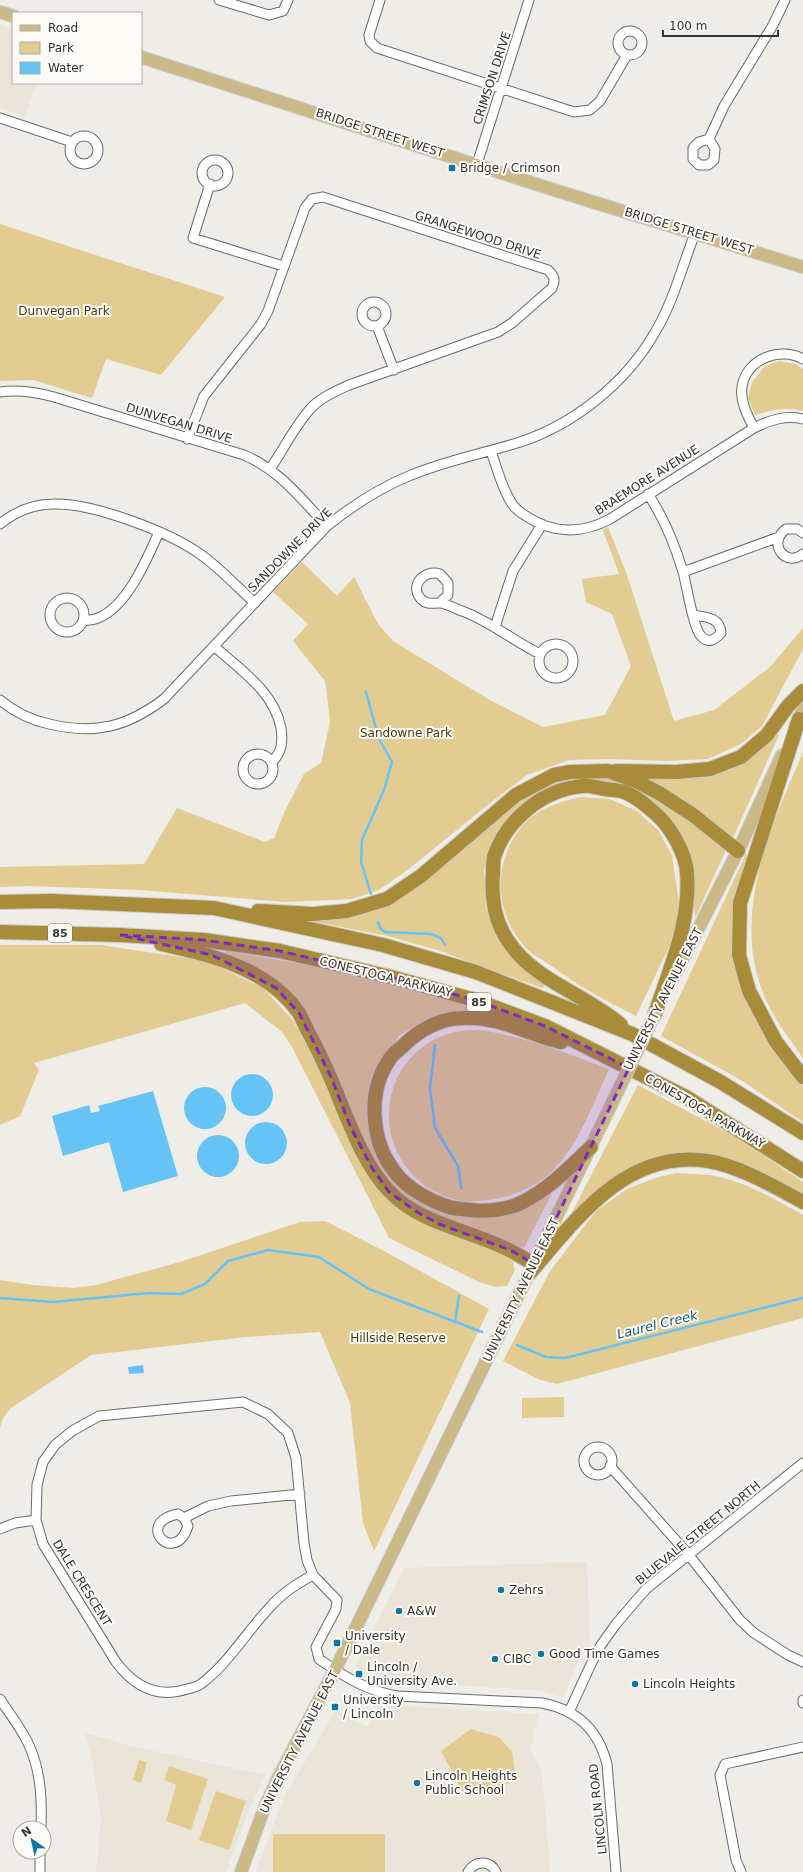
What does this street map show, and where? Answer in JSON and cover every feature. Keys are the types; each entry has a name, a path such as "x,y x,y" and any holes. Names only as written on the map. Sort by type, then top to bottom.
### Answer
{"highway":[{"path":"214,908 313,914 347,911 387,899 421,876 516,795 554,775 570,772 676,772 710,769 740,757 767,735 788,706 803,691"},
{"path":"801,714 740,903 739,955 749,990 772,1036 803,1077"},
{"path":"608,771 659,793 693,815 738,851"},
{"path":"632,1034 610,1015 568,992 526,962 508,942 498,922 492,894 494,858 511,824 528,808 549,796 583,786 625,792 644,804 662,819 673,833 687,871 686,916 655,1014"},
{"name":"85","path":"0,902 51,901 214,908 383,945 476,972 632,1034 719,1081 803,1133"},
{"name":"CONESTOGA PARKWAY","path":"0,932 120,935 204,940 280,951 391,977 475,1000 545,1026 686,1097 803,1171"},
{"path":"120,935 212,956 239,967 276,988 298,1013 331,1078 351,1128 372,1168 389,1192 416,1212 434,1221 510,1250 532,1269 580,1214 613,1185 643,1168 676,1160 709,1161 752,1175 803,1202"},
{"path":"591,1147 549,1185 522,1203 486,1212 450,1207 419,1193 394,1172 383,1152 375,1127 374,1106 379,1081 389,1060 411,1038 435,1023 461,1018 486,1019 512,1024 552,1040 593,1049"}],"main road":[{"path":"0,12 12,16"},
{"name":"BRIDGE STREET WEST","path":"142,57 803,267"},
{"name":"UNIVERSITY AVENUE EAST","path":"241,1872 264,1809 278,1778 335,1669 532,1269 655,1014 738,851 801,714"}],"street":[{"path":"219,0 269,15 283,11 288,0"},
{"path":"380,0 369,35 370,41 377,48 574,112 590,110 600,101 627,55"},
{"name":"CRIMSON DRIVE","path":"477,164 529,0"},
{"path":"709,140 724,106 773,26 785,0"},
{"path":"0,118 72,142"},
{"path":"210,184 193,238 284,266"},
{"name":"GRANGEWOOD DRIVE","path":"187,439 204,396 261,324 268,311 305,208 312,199 323,197 548,270 553,275 555,283 552,288 505,328 394,370 349,385 327,395 312,407 300,422 270,469"},
{"name":"SANDOWNE DRIVE","path":"0,700 19,713 35,721 66,728 89,730 108,727 147,711 164,699 327,526 353,506 409,476 435,466 518,443 548,430 568,420 603,394 629,370 654,336 670,305 694,233"},
{"path":"378,326 394,370"},
{"path":"754,428 742,399 742,387 748,372 753,366 771,355 792,354 803,359"},
{"name":"DUNVEGAN DRIVE","path":"0,392 25,391 54,396 244,456 270,469 287,483 327,526"},
{"name":"BRAEMORE AVENUE","path":"492,451 502,485 511,504 541,526 558,530 576,530 590,528 610,519 754,428 782,418 803,419"},
{"path":"648,494 668,530 683,572 693,615"},
{"path":"0,524 18,512 34,506 52,504 73,504 132,521 159,532 200,554 255,602"},
{"path":"495,627 513,571 541,526"},
{"path":"803,533 791,528 782,532 777,543 779,550 783,555 789,558 796,558 803,554"},
{"path":"83,621 98,618 113,609 132,586 159,532"},
{"path":"683,572 779,537"},
{"path":"439,603 464,612 495,627 524,646 540,654"},
{"path":"214,646 261,688 274,706 279,717 283,738 280,753 272,762"},
{"name":"DALE CRESCENT","path":"313,1575 293,1587 272,1604 219,1668 200,1685 182,1691 167,1693 151,1690 137,1684 126,1676 43,1544 36,1520 36,1485 43,1462 55,1445 72,1431 99,1416 243,1402 268,1414 288,1433 296,1458 307,1560 313,1575 337,1600 336,1609 316,1647 319,1659 335,1669"},
{"name":"BLUEVALE STREET NORTH","path":"570,1712 591,1664 616,1624 646,1589 803,1463"},
{"path":"610,1466 688,1554 740,1620 754,1633 788,1655 803,1662"},
{"path":"184,1518 208,1506 231,1501 300,1494"},
{"path":"0,1529 15,1523 36,1520"},
{"name":"LINCOLN ROAD","path":"335,1669 367,1689 381,1694 542,1703 558,1706 570,1712 590,1728 596,1735 603,1749 607,1764 616,1872"},
{"path":"0,1699 28,1743 37,1769 41,1790 41,1820"},
{"path":"740,1872 736,1860 720,1775 725,1764 803,1747"},
{"path":"40,1860 40,1872"},
{"path":"468,1872 475,1865 483,1862 491,1865 496,1872"}],"highlighted area":[{"path":"120,935 204,940 280,951 391,977 475,1000 545,1026 629,1068 534,1264 510,1250 439,1224 417,1212 389,1192 372,1168 351,1128 331,1077 299,1013 276,988 212,955"}],"shaded area":[{"path":"0,24 12,28 12,84 36,84 25,117 0,108"},
{"path":"587,1562 590,1641 575,1668 564,1698 538,1690 382,1682 359,1671 356,1666 404,1568"},
{"name":"Lincoln Heights Public School","path":"379,1705 539,1714 530,1750 542,1771 550,1872 255,1872 285,1795 336,1710 367,1727"},
{"path":"85,1733 140,1748 265,1775 246,1818 226,1872 96,1872 101,1820 92,1759"}],"green space":[{"name":"Dunvegan Park","path":"0,224 225,297 161,375 106,359 92,398 33,380 0,381"},
{"path":"780,361 796,364 803,369 803,411 791,409 773,410 755,415 748,398 752,382 765,366"},
{"name":"Sandowne Park","path":"608,527 626,572 674,721 714,710 770,667 803,628 803,649 762,726 741,744 708,759 667,761 609,759 569,760 527,775 409,869 379,890 352,899 286,902 139,890 30,886 0,887 0,867 144,864 177,808 265,842 274,838 284,813 304,774 321,763 330,722 325,681 293,641 308,624 273,592 302,562 337,596 354,577 378,624 393,641 488,699 543,727 605,715 631,666 612,614 586,602 582,579 619,574 603,530"},
{"path":"774,734 779,735 733,838 688,804 644,777 715,773"},
{"path":"803,752 803,1058 775,1017 762,990 754,960 751,929 754,899 768,838"},
{"path":"577,772 602,774 622,780 639,788 684,816 726,850 695,918 691,872 652,803 573,781 547,789 523,803 503,825 489,849 484,870 486,908 496,937 518,964 545,985 542,988 440,951 388,936 315,922 315,918 375,909 460,849 538,786"},
{"path":"582,797 610,799 637,811 658,830 672,855 680,909 669,947 636,1016 581,986 530,952 514,933 506,917 502,900 501,883 503,865 508,849 517,833 529,819 547,807"},
{"path":"746,854 750,855 735,954 794,1073 803,1085 803,1122 741,1080 661,1036"},
{"path":"0,945 101,945 207,961 263,988 292,1019 309,1049 349,1139 383,1196 420,1222 507,1256 513,1262 515,1270 507,1286 495,1287 479,1282 389,1238 292,1047 282,1032 245,1003 34,1063 39,1070 20,1116 0,1125"},
{"path":"226,951 314,966 392,984 470,1007 470,1010 428,1018 400,1035 383,1058 373,1077 367,1102 373,1147 389,1173 457,1214 554,1189 524,1248 416,1206 392,1188 371,1159 298,1005 225,956"},
{"path":"465,1030 482,1030 531,1042 609,1069 577,1137 570,1149 551,1172 537,1183 514,1194 488,1200 465,1202 439,1194 430,1189 409,1171 396,1149 390,1126 390,1102 397,1079 410,1058 430,1042 455,1032"},
{"path":"638,1085 734,1136 803,1182 803,1197 745,1167 671,1156 573,1217 570,1216"},
{"path":"676,1173 722,1177 758,1191 803,1215 803,1318 557,1384 540,1380 503,1361 550,1271 596,1211 627,1189 655,1178"},
{"name":"Hillside Reserve","path":"325,1221 384,1251 489,1309 374,1551 363,1523 350,1403 320,1332 246,1337 91,1355 11,1408 3,1418 0,1428 0,1280 33,1285 74,1288 96,1285 180,1262 300,1222"},
{"path":"564,1397 564,1417 522,1418 522,1398"},
{"path":"471,1729 499,1737 512,1752 516,1781 481,1791 470,1796 461,1791 441,1751"},
{"path":"139,1760 147,1762 141,1783 133,1780"},
{"path":"169,1766 208,1779 191,1830 166,1821 176,1785 164,1780"},
{"path":"216,1791 246,1801 229,1850 199,1840"},
{"path":"273,1834 385,1834 385,1872 273,1872"}],"water":[{"path":"248,1074 256,1074 264,1077 270,1083 273,1095 270,1107 264,1113 256,1116 248,1116 240,1113 234,1107 231,1099 231,1091 234,1083 240,1077"},
{"path":"201,1087 209,1087 217,1090 223,1096 226,1108 223,1120 217,1126 209,1129 201,1129 193,1126 187,1120 184,1112 184,1104 187,1096 193,1090"},
{"path":"153,1091 178,1176 123,1192 109,1142 63,1156 52,1116 89,1105 91,1113 100,1111 98,1106"},
{"path":"262,1122 270,1122 278,1125 284,1131 287,1143 284,1155 278,1161 270,1164 262,1164 254,1161 248,1155 245,1147 245,1139 248,1131 254,1125"},
{"path":"214,1135 222,1135 230,1138 236,1144 239,1156 236,1168 230,1174 222,1177 214,1177 206,1174 200,1168 197,1160 197,1152 200,1144 206,1138"},
{"path":"143,1365 144,1373 129,1374 128,1367"}],"waterway":[{"path":"366,692 379,739 392,762 384,790 362,840 361,862 371,894"},
{"path":"378,922 380,928 385,932 431,934 441,938 445,945"},
{"path":"435,1045 430,1088 435,1128 458,1166 461,1188"},
{"path":"0,1298 53,1302 149,1293 181,1294 205,1284 228,1261 268,1250 319,1257 369,1289 482,1332"},
{"path":"455,1322 459,1296"},
{"name":"Laurel Creek","path":"517,1345 546,1357 565,1358 803,1298"}],"place":[{"name":"Bridge / Crimson","path":"452,168"},
{"name":"Zehrs","path":"501,1590"},
{"name":"A&W","path":"399,1611"},
{"name":"University / Dale","path":"337,1643"},
{"name":"Good Time Games","path":"541,1654"},
{"name":"CIBC","path":"495,1659"},
{"name":"Lincoln / University Ave.","path":"359,1674"},
{"name":"Lincoln Heights","path":"635,1684"},
{"name":"University / Lincoln","path":"335,1707"},
{"name":"Lincoln Heights Public School","path":"417,1783"}]}
